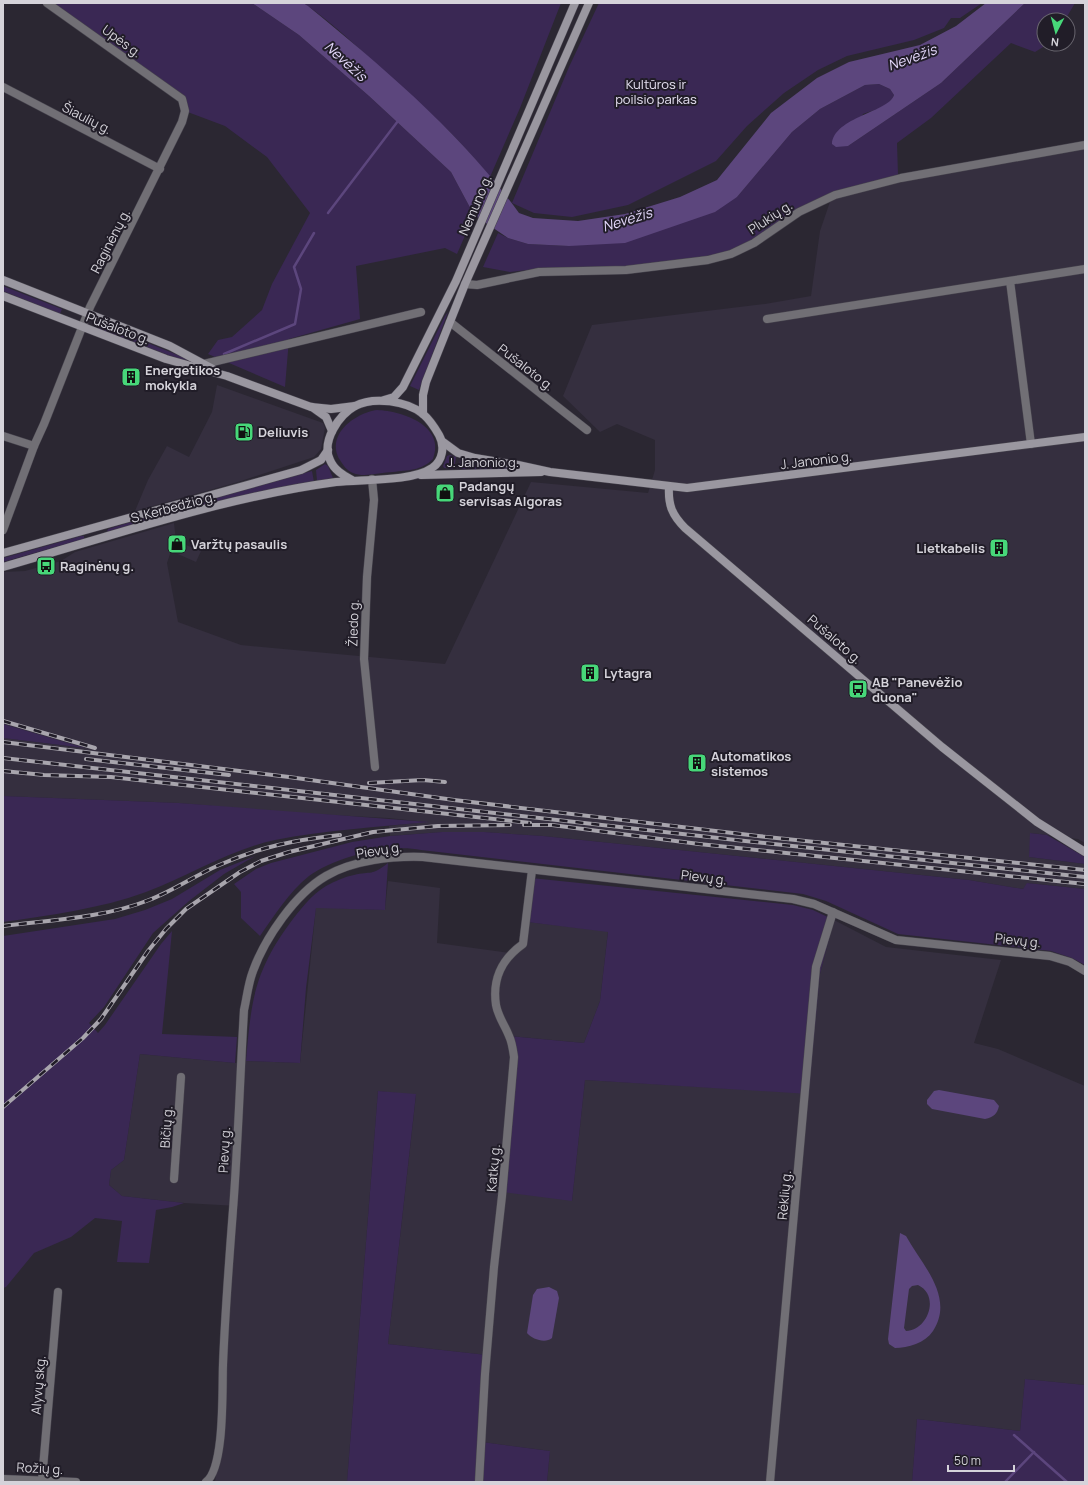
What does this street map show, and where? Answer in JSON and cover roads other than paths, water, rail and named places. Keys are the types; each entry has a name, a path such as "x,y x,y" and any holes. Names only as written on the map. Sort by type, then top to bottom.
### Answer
{"main road":[{"name":"Nemuno g.","path":"378,401 394,397 400,392 409,378 456,281 575,3"},
{"name":"Nemuno g.","path":"423,414 423,395 426,382 464,284 590,3"},
{"name":"Pušaloto g.","path":"3,280 170,346 227,376"},
{"name":"Pušaloto g.","path":"3,296 166,359 227,376 311,407 326,417 332,430"},
{"path":"378,401 403,405 423,414 434,427 442,442 442,454 438,462 432,468 416,475 352,480 334,467 328,450 332,430 342,418 356,406 378,401"},
{"name":"Pušaloto g.","path":"311,407 331,409 356,406"},
{"name":"J. Janonio g.","path":"442,442 458,453 475,458 550,472 687,488 1085,437"},
{"name":"S. Kerbedžio g.","path":"3,553 301,470 321,460 328,450"},
{"name":"J. Janonio g.","path":"416,475 518,474 550,472"},
{"name":"S. Kerbedžio g.","path":"3,567 250,498 352,480"},
{"name":"Pušaloto g.","path":"669,487 669,507 675,518 685,528 948,751 1037,822 1085,852"},
{"path":"94,527 98,540"}],"street":[{"name":"Upės g.","path":"47,3 182,99"},
{"name":"Šiaulių g.","path":"3,87 160,169"},
{"name":"Raginėnų g.","path":"3,530 34,446 87,313 160,169 182,122 185,111 182,99"},
{"name":"Plukių g.","path":"464,284 477,285 538,272 626,270 708,260 731,254 754,243 799,212 835,195 901,178 1085,145"},
{"path":"767,318 1085,269"},
{"path":"1010,280 1031,444"},
{"path":"204,364 421,312"},
{"name":"Pušaloto g.","path":"450,322 587,430"},
{"path":"3,436 34,446"},
{"name":"Žiedo g.","path":"372,479 374,500 367,577 364,658 375,767"},
{"name":"Pievų g.","path":"210,1481 218,1458 222,1409 224,1325 233,1210 244,1010 253,972 264,947 280,922 315,883 326,875 353,866 399,856 430,858 793,899 814,904 896,940 1050,956 1070,962 1085,971"},
{"name":"Katkų g.","path":"479,1482 494,1267 502,1196 514,1057 509,1036 496,1005 496,990 502,964 510,954 523,944 532,870"},
{"name":"Rėklių g.","path":"770,1482 816,967 833,912"},
{"name":"Bičių g.","path":"174,1180 181,1077"},
{"name":"Alyvų skg.","path":"42,1480 58,1292"},
{"name":"Rožių g.","path":"3,1479 76,1482"}],"water":[{"name":"Nevėžis","path":"252,3 303,3 308,6 365,53 447,129 496,184 519,213 533,218 578,221 625,214 680,197 717,180 771,113 817,78 849,62 920,45 956,26 986,3 1025,3 941,83 848,146 836,147 832,144 835,135 842,127 851,121 890,101 894,95 890,89 879,84 865,85 820,109 792,132 737,197 715,212 625,243 569,246 528,244 508,238 474,215 451,172 369,96 299,35"},
{"path":"939,1090 994,1100 999,1106 995,1115 985,1119 932,1109 927,1104 927,1100 934,1091"},
{"path":"900,1233 906,1236 934,1282 940,1306 939,1318 930,1335 921,1342 911,1346 895,1348 889,1344 888,1339","holes":["918,1285 925,1290 929,1297 930,1304 925,1319 920,1325 906,1331 904,1328 909,1289 912,1286"]},
{"path":"549,1287 557,1291 559,1298 552,1338 542,1341 535,1339 527,1333 533,1295 537,1289"}],"waterway":[{"path":"328,213 398,121"},
{"path":"224,354 295,324 301,289 294,267 314,233"},
{"path":"1014,1435 1067,1482"},
{"path":"1005,1482 1034,1452"}],"railway":[{"path":"3,721 95,748"},
{"path":"3,742 289,777 454,800 758,836 1085,870"},
{"path":"3,758 736,840 1085,877"},
{"path":"86,759 229,775"},
{"path":"3,771 44,775 111,777 530,823"},
{"path":"369,783 423,780 445,782"},
{"path":"3,1107 83,1038 101,1019 148,951 166,929 186,909 240,872 261,861 289,852 373,832 438,826 510,825"},
{"path":"524,825 551,825"},
{"path":"552,825 699,844 1085,884"},
{"path":"3,926 77,918 114,911 149,900 232,859 277,845 307,839 340,835"}],"place":[{"name":"Energetikos mokykla","path":"131,377"},
{"name":"Deliuvis","path":"244,432"},
{"name":"Padangų servisas Algoras","path":"445,493"},
{"name":"Varžtų pasaulis","path":"177,544"},
{"name":"Lietkabelis","path":"999,548"},
{"name":"Raginėnų g.","path":"46,566"},
{"name":"Lytagra","path":"590,673"},
{"name":"AB \"Panevėžio duona\"","path":"858,689"},
{"name":"Automatikos sistemos","path":"697,763"}],"park label":[{"name":"Kultūros ir poilsio parkas","path":"656,92"}]}
